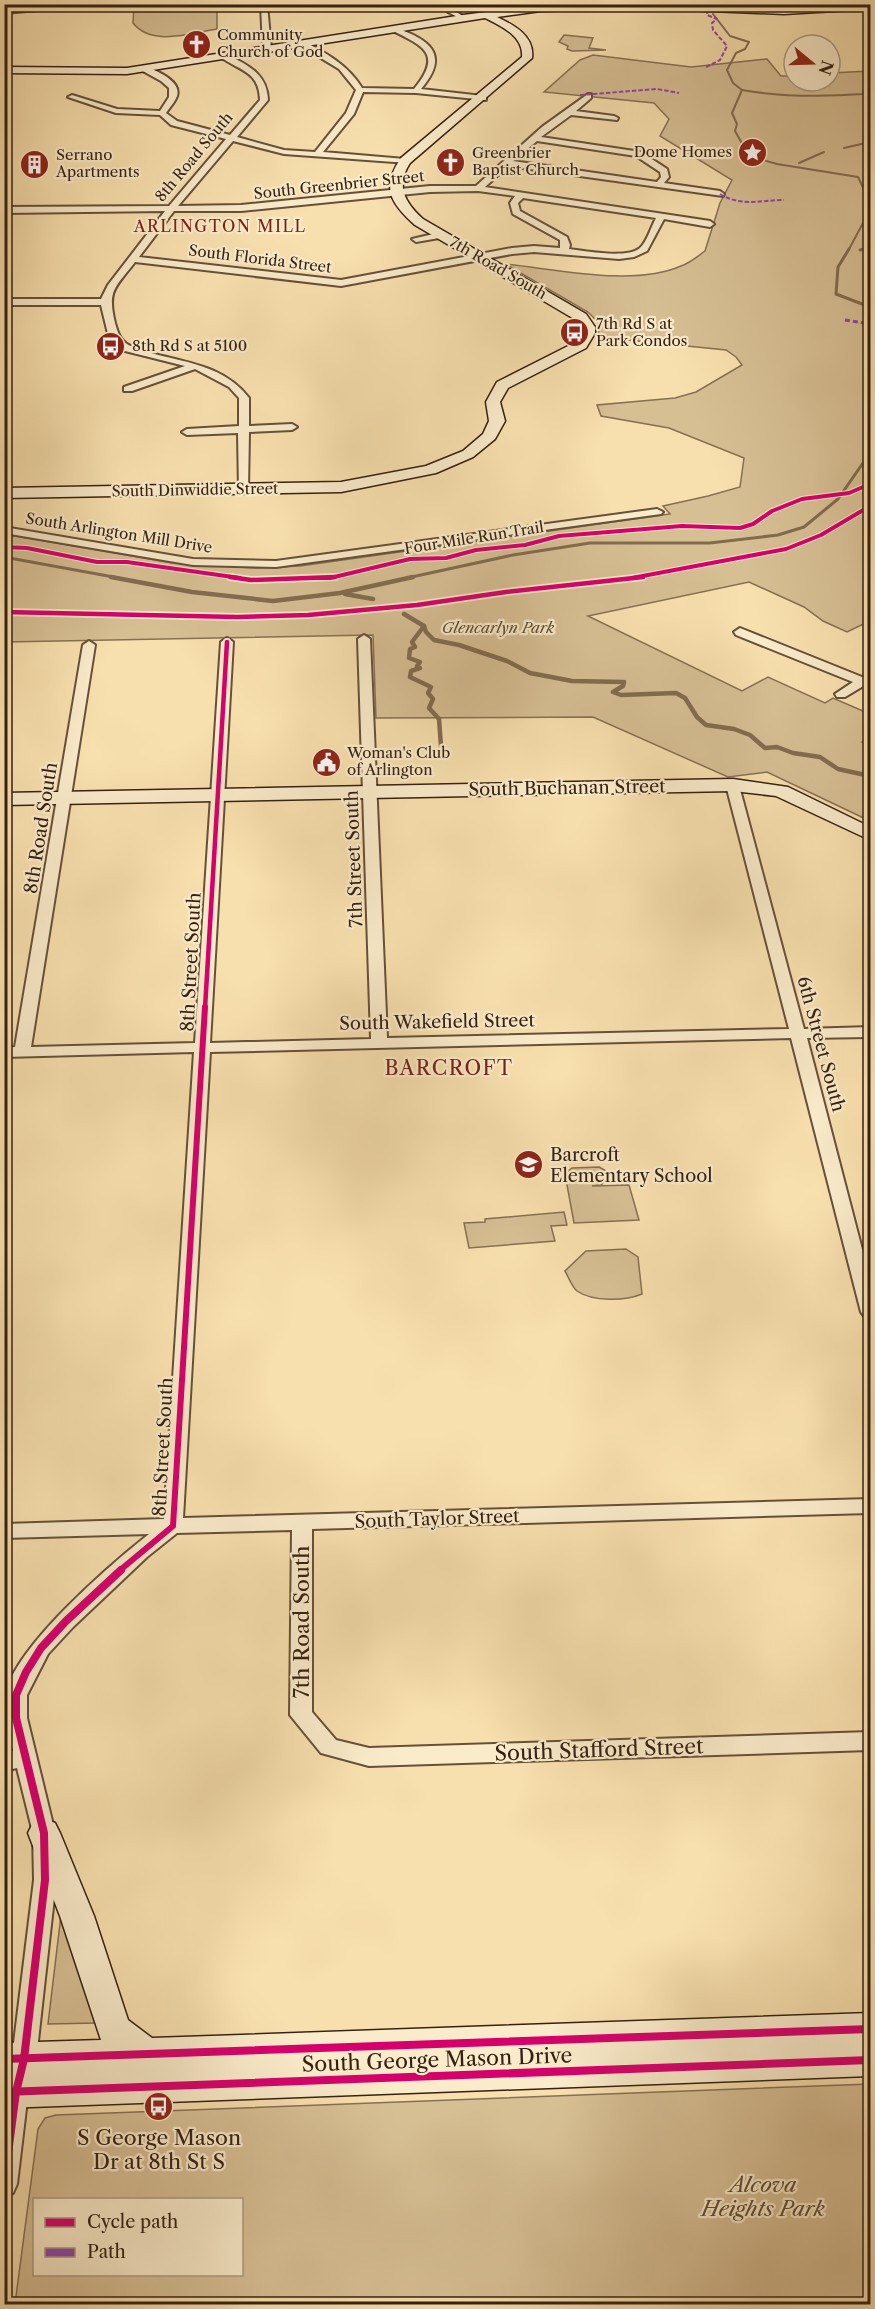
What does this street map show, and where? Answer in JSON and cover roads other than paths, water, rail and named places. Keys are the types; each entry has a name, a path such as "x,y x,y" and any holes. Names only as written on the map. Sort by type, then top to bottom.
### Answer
{"street":[{"path":"4,11 103,4"},
{"path":"264,4 267,49"},
{"path":"448,4 450,10 464,18"},
{"path":"4,70 116,71 144,68 464,18 592,6 784,11 870,6"},
{"path":"396,193 394,183 405,161 523,64 529,52 522,37 486,15"},
{"path":"393,29 421,43 433,55 435,66 429,78 416,91"},
{"path":"300,44 337,63 348,72 360,90"},
{"name":"8th Road South","path":"105,302 111,287 171,209 264,100 265,87 257,76 223,56"},
{"path":"144,68 172,87 173,98 162,113"},
{"path":"360,90 416,91 483,98"},
{"path":"316,155 350,114 360,90"},
{"path":"478,189 535,138 588,96"},
{"path":"72,97 116,111 162,113 174,123 284,152 405,161"},
{"path":"570,112 614,118"},
{"path":"535,138 638,154 664,171 665,177 659,185"},
{"path":"508,163 720,194"},
{"name":"South Greenbrier Street","path":"4,210 241,208 452,188 478,189 710,224"},
{"name":"7th Road South","path":"385,479 430,470 468,454 492,433 497,421 493,402 502,385 573,350 587,337 588,327 581,317 410,214 396,193"},
{"path":"521,195 514,203 516,212 564,239 566,245 564,250"},
{"name":"South Florida Street","path":"132,260 341,284 512,251 564,250 619,256 634,254 644,249 661,216"},
{"path":"416,239 442,235"},
{"path":"4,302 105,302 114,338 128,349 195,366 224,379 240,391 244,399 243,489"},
{"path":"128,388 195,366"},
{"path":"187,432 292,427"},
{"name":"South Dinwiddie Street","path":"4,493 341,487 385,479"},
{"name":"South Arlington Mill Drive","path":"4,530 193,562 266,564 657,512"},
{"path":"740,632 866,679"},
{"name":"7th Street South","path":"364,639 379,1042"},
{"name":"8th Street South","path":"4,2184 12,2076 45,1880 44,1833 15,1760 16,1695 26,1672 41,1648 140,1552 173,1526 227,642"},
{"name":"8th Road South","path":"22,1052 89,645"},
{"path":"841,693 866,679"},
{"name":"South Buchanan Street","path":"4,799 733,785 781,790 870,834"},
{"name":"6th Street South","path":"733,785 870,1312"},
{"name":"South Wakefield Street","path":"4,1052 870,1032"},
{"name":"South Taylor Street","path":"4,1531 870,1506"},
{"name":"7th Road South","path":"302,1522 301,1715 328,1748"},
{"name":"South Stafford Street","path":"328,1748 369,1757 870,1741"},
{"path":"44,1833 78,1916 114,2030 147,2054"},
{"name":"South George Mason Drive","path":"12,2076 147,2054 870,2029"},
{"name":"South George Mason Drive","path":"12,2076 870,2060"}],"waterway":[{"path":"713,14 730,36 749,42 745,49 736,53 727,70 733,83 742,90"},
{"path":"742,90 817,96 863,94 864,88 870,88"},
{"path":"742,90 732,113 737,124 735,131 749,156 777,164 858,177 870,202"},
{"path":"844,148 870,142"},
{"path":"799,163 824,152"},
{"path":"848,251 870,210"},
{"path":"864,249 860,250 870,248"},
{"path":"849,249 838,267 836,294 870,307"},
{"path":"407,578 513,555 590,543 710,543 778,535 804,527 838,499 870,453"},
{"path":"4,557 119,578"},
{"path":"111,577 192,592 273,601 340,593 413,577"},
{"path":"345,594 373,599"},
{"path":"404,614 424,626"},
{"path":"424,626 426,632 434,640 459,645 507,661 530,673 572,681 624,682 623,686 613,692 621,695 676,693 685,698 697,717 706,725 734,729 750,735 765,748 777,747 793,753 820,757 838,769 870,776"},
{"path":"424,626 412,642 415,647 410,649 409,658 420,662 417,666 420,668 411,671 410,677 431,687 428,693 433,699 429,708 439,719 441,746"}],"place":[{"name":"Community Church of God","path":"196,44"},
{"name":"Dome Homes","path":"753,152"},
{"name":"Greenbrier Baptist Church","path":"451,162"},
{"name":"Serrano Apartments","path":"35,164"},
{"name":"7th Rd S at Park Condos","path":"575,333"},
{"name":"8th Rd S at 5100","path":"111,346"},
{"name":"Woman's Club of Arlington","path":"326,762"},
{"name":"Barcroft Elementary School","path":"529,1165"},
{"name":"S George Mason Dr at 8th St S","path":"159,2107"}],"district":[{"name":"ARLINGTON MILL","path":"220,226"},
{"name":"BARCROFT","path":"449,1068"}],"park label":[{"name":"Glencarlyn Park","path":"498,628"},
{"name":"Alcova Heights Park","path":"763,2197"}]}
